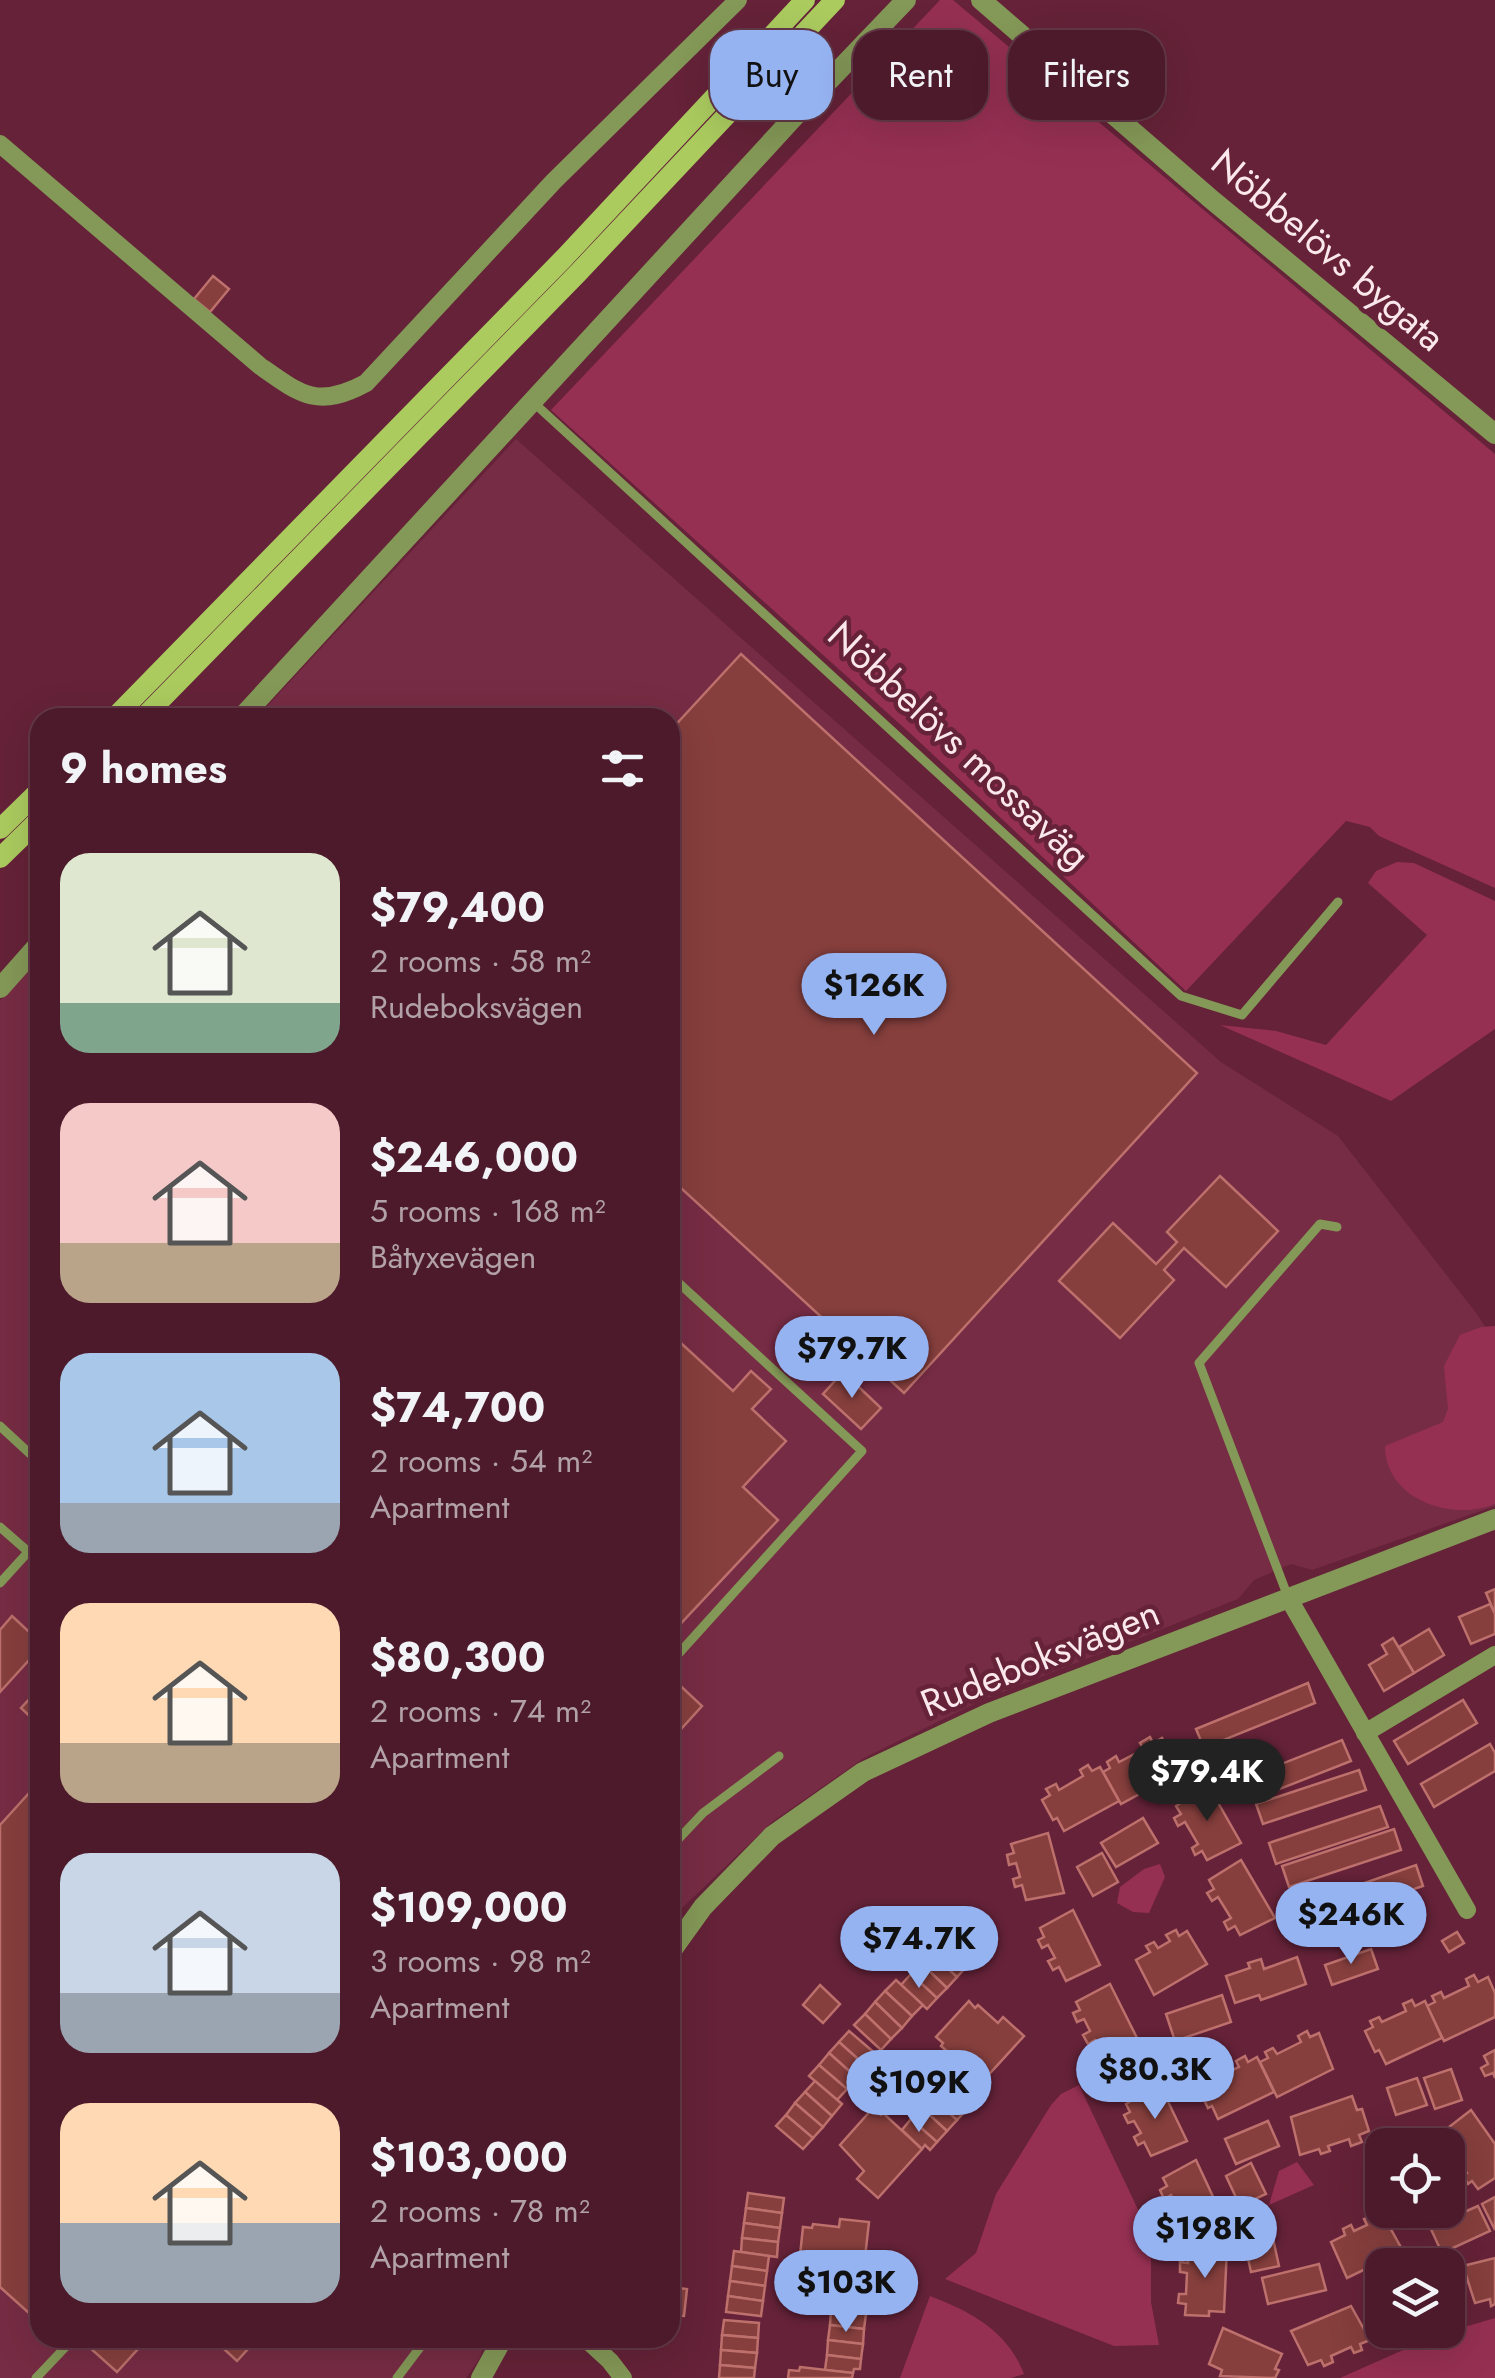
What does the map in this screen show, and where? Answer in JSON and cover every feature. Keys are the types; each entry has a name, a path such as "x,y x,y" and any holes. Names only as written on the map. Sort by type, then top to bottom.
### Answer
{"main road":[{"path":"124,708 564,258 805,0"},
{"path":"152,708 566,286 834,0"},
{"path":"0,829 30,800"},
{"path":"0,858 30,829"}],"street":[{"path":"0,144 260,366 295,391 316,398 342,396 366,383 554,181 738,0"},
{"path":"251,708 906,0"},
{"name":"Nöbbelövs bygata","path":"982,0 1211,199 1495,434"},
{"path":"0,988 30,954"},
{"name":"Rudeboksvägen","path":"680,1940 703,1907 772,1836 863,1772 989,1714 1495,1519"},
{"path":"1289,1599 1467,1910"},
{"path":"1364,1733 1495,1655"},
{"path":"481,2378 498,2348"},
{"path":"594,2348 622,2378"}],"lane":[{"name":"Nöbbelövs mossaväg","path":"534,403 1181,996 1242,1015 1338,902"},
{"path":"1289,1599 1199,1362 1320,1224 1337,1226"},
{"path":"680,1284 862,1450 680,1652"},
{"path":"0,1426 30,1453"},
{"path":"0,1527 29,1552 0,1583"},
{"path":"680,1838 703,1814 780,1756"},
{"path":"36,2378 64,2348"},
{"path":"397,2378 419,2348"}],"shaded area":[{"path":"940,0 953,0 1008,46 1008,120 1096,120 1495,454 1495,888 1379,836 1370,827 1346,821 1186,991 912,735 551,410 826,120 833,120 833,113 853,92 853,120 988,120 988,30 912,30"},
{"path":"516,439 1221,1062 1338,1136 1495,1342 1495,1506 1312,1570 1291,1564 1254,1580 1238,1599 980,1701 864,1758 772,1822 680,1910 680,708 265,708"},
{"path":"1397,862 1414,863 1495,901 1495,1029 1391,1101 1220,1025 1276,1031 1326,1045 1427,935 1368,883 1376,871"},
{"path":"30,966 30,2348 483,2348 466,2378 0,2378 0,1000"},
{"path":"1495,1326 1495,1504 1478,1509 1441,1508 1424,1502 1396,1480 1385,1446 1443,1422 1448,1409 1444,1366 1460,1335"},
{"path":"1160,1864 1165,1877 1149,1913 1133,1912 1117,1903 1120,1887 1144,1869"},
{"path":"1079,2085 1151,2237 1151,2302 1159,2345 1114,2346 945,2279 976,2253 996,2194 1051,2105 1061,2094"},
{"path":"1297,2162 1314,2185 1269,2205 1279,2171"},
{"path":"930,2296 986,2325 1008,2346 1024,2374 1011,2378 900,2378"},
{"path":"1495,2318 1495,2378 1340,2378 1408,2348 1465,2348 1465,2327"}],"building":[{"path":"213,276 229,289 210,312 194,299"},
{"path":"741,654 1197,1073 904,1393 680,1187 680,720"},
{"path":"1220,1176 1278,1231 1226,1287 1184,1248 1164,1270 1174,1280 1120,1338 1059,1281 1113,1223 1156,1264 1177,1242 1167,1232"},
{"path":"680,1342 733,1391 751,1371 771,1389 752,1409 786,1441 743,1487 778,1520 680,1624"},
{"path":"843,1372 881,1408 861,1429 823,1394"},
{"path":"1495,1589 1495,1614 1486,1593"},
{"path":"1490,1604 1495,1614 1495,1634 1471,1644 1459,1617"},
{"path":"12,1616 30,1633 30,1659 0,1692 0,1630"},
{"path":"1429,1629 1444,1655 1414,1673 1399,1647"},
{"path":"1393,1638 1414,1673 1384,1691 1369,1665 1387,1654 1382,1645"},
{"path":"1308,1683 1315,1703 1204,1748 1196,1729"},
{"path":"680,1685 702,1706 680,1726"},
{"path":"30,1699 30,1717 21,1708"},
{"path":"1463,1700 1477,1723 1408,1764 1394,1741"},
{"path":"1150,1737 1153,1743 1162,1738 1168,1750 1164,1752 1176,1774 1121,1804 1103,1772 1110,1768 1107,1762 1116,1756 1119,1762 1144,1749 1140,1743"},
{"path":"1342,1740 1351,1761 1249,1801 1241,1780"},
{"path":"1490,1744 1495,1753 1495,1771 1434,1807 1421,1784"},
{"path":"1088,1765 1092,1771 1100,1767 1119,1801 1064,1831 1042,1800 1050,1795 1046,1789 1056,1784 1059,1790 1083,1776 1080,1770"},
{"path":"1359,1770 1366,1790 1263,1824 1256,1804"},
{"path":"1208,1785 1241,1843 1207,1860 1202,1851 1195,1855 1192,1848 1198,1844 1185,1822 1178,1826 1174,1818 1181,1814 1176,1806"},
{"path":"30,1792 30,2314 0,2287 0,1825"},
{"path":"1380,1806 1388,1827 1276,1864 1269,1843"},
{"path":"1143,1818 1158,1843 1116,1867 1101,1843"},
{"path":"1394,1829 1401,1850 1289,1887 1282,1866"},
{"path":"1048,1833 1064,1893 1026,1900 1022,1885 1015,1887 1013,1879 1020,1877 1016,1863 1009,1865 1007,1855 1014,1853 1011,1844"},
{"path":"1102,1853 1118,1882 1093,1896 1077,1867"},
{"path":"1241,1860 1275,1918 1240,1935 1235,1926 1228,1930 1224,1922 1231,1918 1218,1897 1212,1901 1207,1893 1214,1889 1209,1880"},
{"path":"1416,1865 1423,1886 1311,1924 1304,1904"},
{"path":"1073,1910 1100,1965 1066,1981 1059,1967 1053,1970 1048,1961 1055,1958 1048,1945 1042,1948 1038,1940 1044,1937 1040,1928"},
{"path":"1176,1930 1179,1936 1187,1931 1207,1964 1154,1995 1136,1960 1150,1952 1146,1946 1154,1942 1158,1948 1170,1941 1166,1935"},
{"path":"1457,1932 1464,1943 1449,1952 1442,1941"},
{"path":"941,1942 967,1966 957,1977 931,1953"},
{"path":"1371,1949 1378,1969 1332,1985 1325,1965"},
{"path":"931,1953 957,1977 947,1988 921,1963"},
{"path":"1297,1957 1306,1984 1261,2000 1259,1995 1235,2003 1226,1976 1250,1968 1248,1963 1261,1959 1264,1969"},
{"path":"921,1963 947,1988 937,1998 911,1974"},
{"path":"911,1974 937,1998 927,2009 901,1985"},
{"path":"1474,1975 1478,1982 1488,1977 1495,1993 1495,2017 1444,2041 1427,2006 1435,2002 1432,1996 1441,1992 1444,1998 1469,1986 1466,1979"},
{"path":"896,1980 923,2005 912,2016 885,1991"},
{"path":"1110,1984 1137,2038 1101,2054 1095,2040 1088,2044 1083,2035 1090,2031 1084,2019 1077,2022 1073,2013 1080,2010 1076,2002"},
{"path":"820,1985 840,2004 823,2023 803,2005"},
{"path":"885,1991 912,2016 902,2028 875,2002"},
{"path":"1222,1995 1231,2022 1175,2041 1166,2014"},
{"path":"1412,2000 1415,2006 1425,2001 1442,2038 1386,2064 1365,2031 1373,2027 1370,2021 1379,2017 1382,2022 1406,2011 1403,2004"},
{"path":"969,2001 998,2023 1003,2017 1024,2036 982,2082 936,2037"},
{"path":"875,2002 902,2028 891,2039 865,2014"},
{"path":"865,2014 891,2039 881,2050 854,2025"},
{"path":"849,2031 877,2055 867,2067 839,2042"},
{"path":"1307,2031 1310,2037 1319,2033 1333,2069 1277,2097 1260,2062 1268,2058 1265,2052 1273,2048 1277,2054 1301,2042 1298,2036"},
{"path":"839,2042 867,2067 857,2078 829,2053"},
{"path":"1495,2050 1495,2078 1493,2073 1485,2076 1481,2068 1488,2064 1484,2056"},
{"path":"829,2053 857,2078 847,2089 819,2065"},
{"path":"1245,2056 1248,2062 1257,2057 1274,2092 1218,2119 1198,2088 1206,2084 1203,2077 1211,2073 1214,2079 1239,2067 1236,2061"},
{"path":"961,2064 982,2082 975,2090 980,2095 977,2098 951,2075"},
{"path":"819,2065 847,2089 837,2100 809,2076"},
{"path":"1451,2069 1462,2100 1435,2109 1424,2078"},
{"path":"951,2075 977,2098 967,2109 941,2086"},
{"path":"1417,2078 1427,2105 1396,2115 1387,2088"},
{"path":"815,2081 842,2104 832,2116 805,2092"},
{"path":"1160,2085 1187,2141 1151,2156 1144,2142 1138,2145 1134,2137 1141,2133 1134,2121 1128,2123 1124,2115 1130,2112 1126,2104"},
{"path":"941,2086 967,2109 957,2120 931,2097"},
{"path":"805,2092 832,2116 823,2127 795,2103"},
{"path":"1352,2096 1357,2110 1362,2109 1368,2128 1359,2135 1362,2142 1351,2146 1349,2139 1328,2146 1330,2151 1321,2154 1319,2149 1300,2155 1291,2117"},
{"path":"931,2097 957,2120 947,2131 922,2108"},
{"path":"795,2103 823,2127 813,2138 786,2115"},
{"path":"873,2108 922,2149 878,2198 857,2179 864,2171 840,2145"},
{"path":"922,2108 947,2131 937,2142 911,2119"},
{"path":"1471,2110 1495,2144 1495,2178 1478,2189 1472,2181 1468,2184 1465,2128 1448,2128"},
{"path":"786,2115 813,2138 803,2149 776,2126"},
{"path":"911,2119 937,2142 930,2150 925,2145 922,2149 902,2130"},
{"path":"1268,2121 1279,2146 1236,2164 1225,2139"},
{"path":"1196,2160 1222,2216 1188,2231 1181,2216 1174,2220 1170,2212 1177,2208 1171,2195 1164,2199 1160,2190 1167,2186 1163,2178"},
{"path":"1251,2163 1266,2194 1240,2206 1226,2176"},
{"path":"748,2193 784,2198 782,2213 746,2208"},
{"path":"1495,2197 1495,2230 1482,2204"},
{"path":"1478,2206 1490,2231 1453,2248 1440,2248 1430,2228 1465,2228 1465,2212"},
{"path":"746,2208 782,2213 780,2228 744,2223"},
{"path":"840,2219 869,2222 862,2284 798,2274 803,2227 839,2227"},
{"path":"744,2223 780,2228 778,2242 742,2238"},
{"path":"1351,2225 1354,2231 1365,2226 1390,2228 1401,2248 1365,2248 1365,2269 1347,2278 1331,2242 1345,2235 1343,2229"},
{"path":"1272,2234 1279,2266 1251,2272 1244,2240"},
{"path":"742,2238 778,2242 777,2257 741,2252"},
{"path":"1189,2246 1227,2248 1224,2312 1185,2315 1186,2304 1178,2303 1179,2294 1186,2294 1187,2273 1180,2272 1180,2262 1188,2263"},
{"path":"734,2251 769,2256 767,2271 732,2266"},
{"path":"1495,2258 1495,2304 1491,2306 1490,2299 1475,2303 1465,2266"},
{"path":"1319,2264 1326,2290 1268,2304 1262,2278"},
{"path":"732,2266 767,2271 765,2286 730,2281"},
{"path":"730,2281 765,2286 763,2301 728,2296"},
{"path":"834,2281 862,2284 861,2295 868,2295 867,2300 833,2296"},
{"path":"680,2288 687,2289 684,2316 680,2316"},
{"path":"728,2296 763,2301 761,2316 726,2312"},
{"path":"833,2296 867,2300 866,2314 831,2310"},
{"path":"1351,2306 1365,2331 1365,2342 1360,2344 1362,2350 1354,2353 1351,2347 1331,2356 1333,2362 1324,2366 1321,2360 1308,2365 1291,2331"},
{"path":"831,2310 866,2314 864,2329 830,2325"},
{"path":"724,2320 759,2323 758,2338 722,2335"},
{"path":"830,2325 864,2329 863,2344 828,2340"},
{"path":"1223,2328 1282,2354 1275,2378 1220,2376 1222,2370 1209,2364"},
{"path":"722,2335 758,2338 757,2353 721,2350"},
{"path":"828,2340 863,2344 861,2359 827,2355"},
{"path":"90,2348 139,2348 117,2372"},
{"path":"223,2348 249,2348 237,2361"},
{"path":"721,2350 757,2353 755,2368 720,2365"},
{"path":"827,2355 861,2359 860,2369 853,2373 825,2370"},
{"path":"720,2365 755,2368 754,2378 719,2378"},
{"path":"800,2367 853,2373 852,2378 788,2378 789,2370 799,2371"}]}
